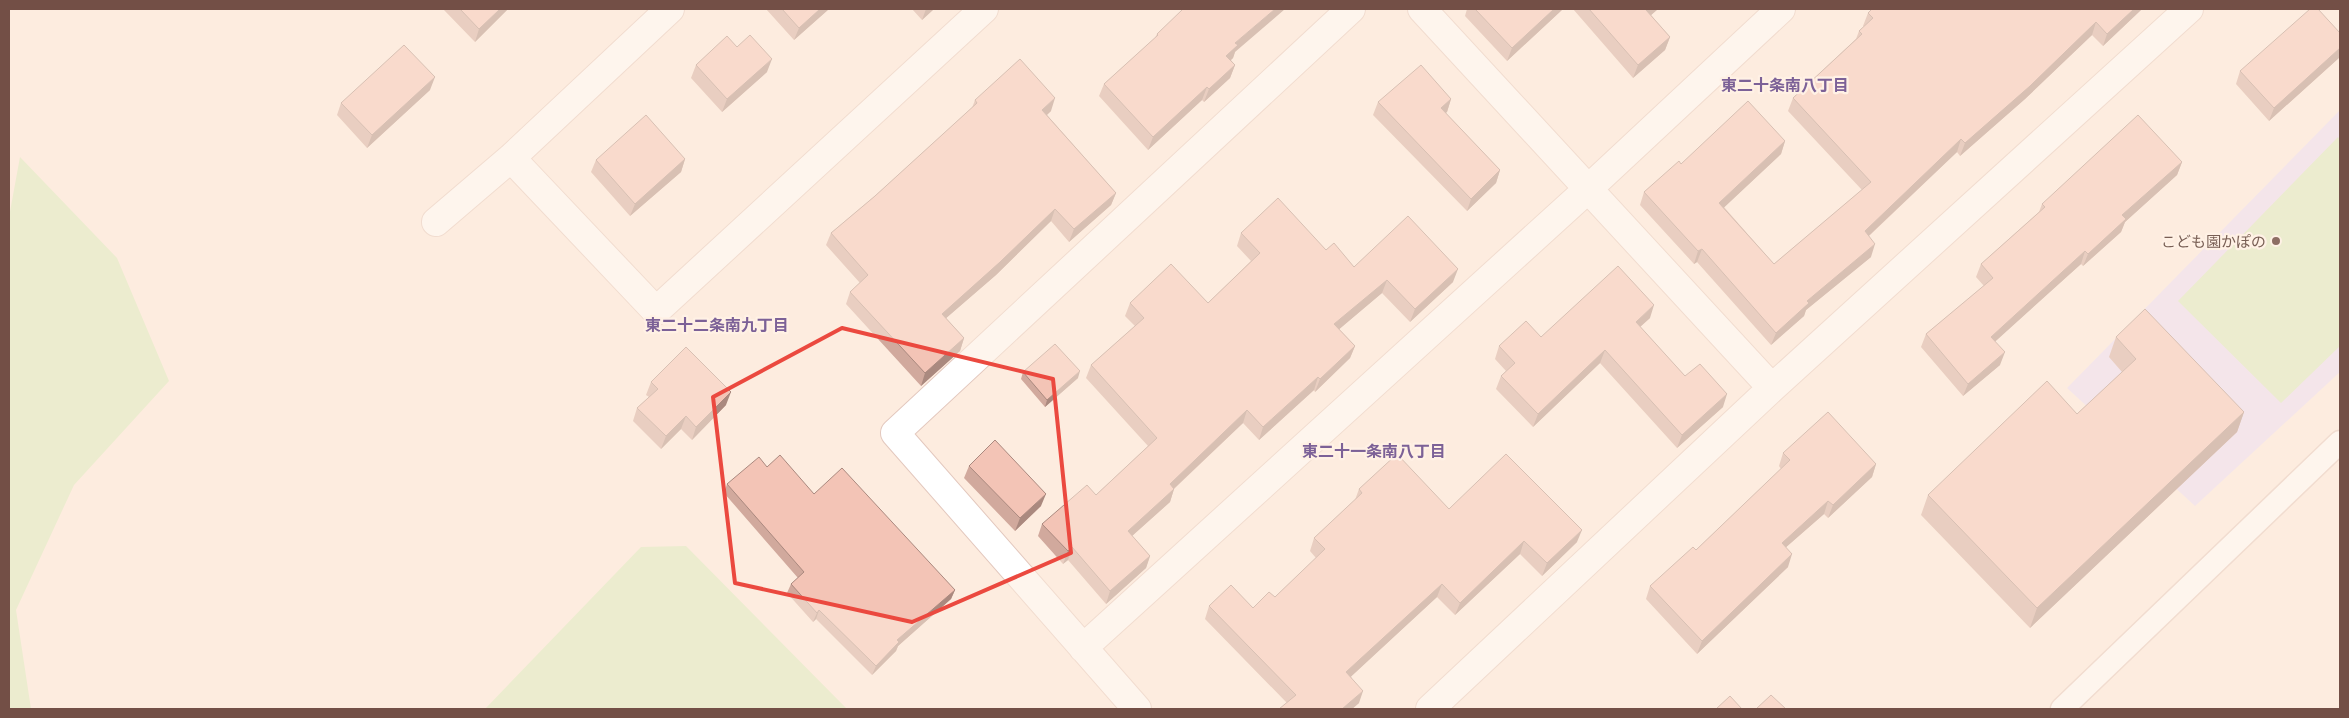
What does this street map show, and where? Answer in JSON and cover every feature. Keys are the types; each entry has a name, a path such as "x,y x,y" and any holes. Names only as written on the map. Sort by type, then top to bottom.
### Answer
{"street":[{"path":"436,222 511,158 670,9"},
{"path":"511,158 656,311 984,9"},
{"path":"1137,709 895,433 1351,9"},
{"path":"1422,9 1772,388"},
{"path":"1083,648 1588,190 1782,9"},
{"path":"1430,709 1772,388 2189,9"}],"lane":[{"path":"2062,709 2340,442"}],"highlighted area":[{"path":"842,328 1053,379 1071,553 912,622 735,583 713,397"}],"shaded area":[{"name":"こども園かぽの","path":"2340,110 2340,372 2195,506 2067,388"}],"green space":[{"path":"2338,137 2340,139 2340,346 2281,403 2178,301"},
{"path":"20,157 117,258 169,381 74,485 16,610 31,709 9,709 9,217"},
{"path":"686,546 847,709 485,709 641,547"}],"building":[{"path":"460,9 500,9 479,29"},
{"path":"782,9 820,9 799,28"},
{"path":"1183,9 1275,9 1235,43 1238,45 1226,56 1235,65 1209,89 1207,87 1153,137 1104,84 1158,35"},
{"path":"1475,9 1554,9 1512,48"},
{"path":"1589,9 1648,9 1646,10 1670,37 1638,65"},
{"path":"1872,9 2134,9 2107,34 2096,22 2030,86 1965,143 1961,139 1865,231 1875,244 1807,301 1809,303 1776,333 1702,249 1698,251 1644,192 1679,161 1681,164 1748,101 1785,141 1719,203 1774,264 1871,182 1793,98 1862,34 1859,31 1873,18 1868,13"},
{"path":"2310,9 2318,9 2340,33 2340,48 2274,108 2240,71"},
{"path":"750,35 772,59 727,99 696,65 727,36 737,47"},
{"path":"404,45 435,77 372,135 341,103"},
{"path":"1020,59 1055,98 1042,110 1116,193 1074,229 1055,209 942,314 964,338 925,373 850,292 868,275 831,233 875,196 977,103 975,100"},
{"path":"1421,65 1451,99 1441,108 1500,170 1471,199 1378,102"},
{"path":"646,115 685,159 635,204 596,160"},
{"path":"2138,115 2182,162 2122,215 2126,219 2088,254 2085,251 1991,337 2005,352 1968,384 1926,334 1993,278 1981,264 2045,207 2042,204"},
{"path":"1278,198 1326,250 1334,243 1354,267 1408,216 1458,269 1415,309 1387,280 1334,324 1355,346 1320,379 1318,377 1263,427 1247,410 1170,484 1174,489 1128,531 1150,556 1110,591 1072,547 1068,551 1042,524 1087,485 1096,495 1157,438 1091,365 1144,318 1130,303 1171,264 1208,303 1260,253 1241,233"},
{"path":"1618,266 1654,305 1636,322 1685,376 1700,364 1727,394 1682,435 1605,350 1538,414 1501,376 1515,363 1499,346 1526,321 1541,337"},
{"path":"2145,309 2244,412 2037,608 1928,495 2047,381 2077,414 2136,359 2116,337"},
{"path":"1055,344 1080,371 1047,400 1023,372"},
{"path":"686,347 731,392 696,427 686,416 666,436 637,408 658,389 651,382"},
{"path":"1828,412 1876,464 1833,505 1828,501 1782,543 1792,554 1702,641 1650,586 1693,547 1696,550 1790,460 1783,453"},
{"path":"995,440 1046,494 1020,518 969,466"},
{"path":"1397,454 1449,509 1506,454 1582,530 1547,563 1524,541 1460,603 1442,584 1346,672 1363,691 1342,709 1279,709 1296,695 1209,606 1231,585 1253,608 1269,592 1275,597 1325,549 1314,538 1362,493 1359,489"},
{"path":"780,455 814,494 842,468 955,590 897,640 899,642 876,666 819,610 817,613 791,584 804,572 727,484 759,457 767,467"},
{"path":"1771,695 1786,709 1756,709"},
{"path":"1730,696 1742,709 1716,709"}],"place":[{"name":"こども園かぽの","path":"2276,241"}],"district":[{"name":"東二十条南八丁目","path":"1785,85"},
{"name":"東二十二条南九丁目","path":"717,325"},
{"name":"東二十一条南八丁目","path":"1374,451"}]}
